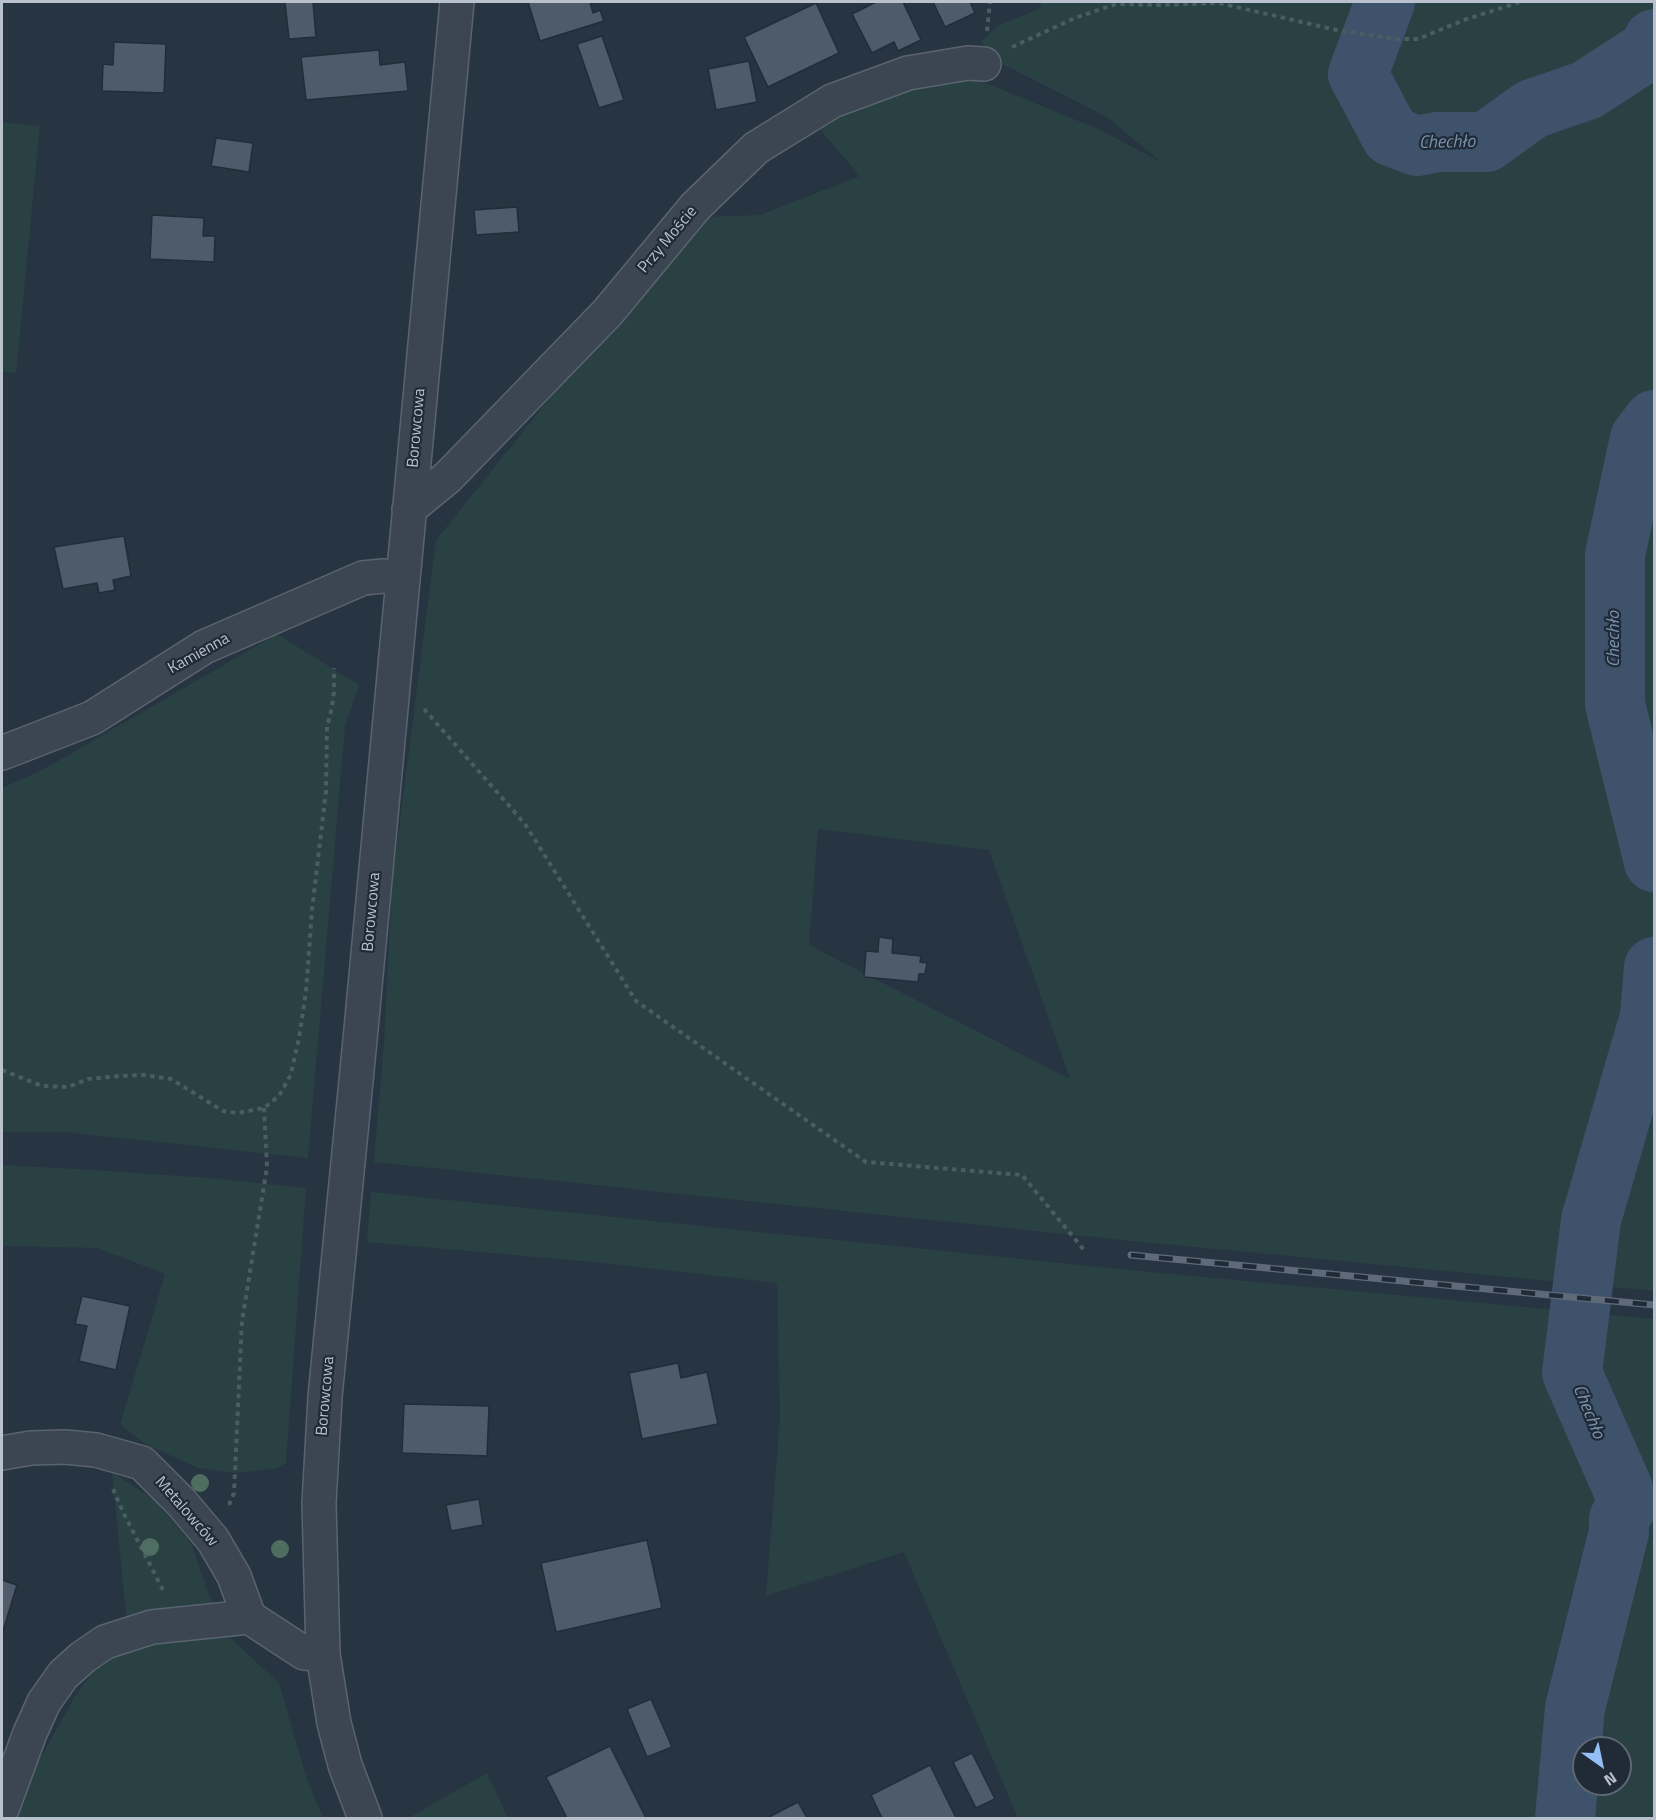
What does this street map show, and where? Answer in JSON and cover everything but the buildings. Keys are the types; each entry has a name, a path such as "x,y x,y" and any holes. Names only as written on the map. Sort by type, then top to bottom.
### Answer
{"street":[{"name":"Borowcowa","path":"365,1818 345,1765 323,1654 318,1503 325,1397 457,2"},
{"name":"Przy Moście","path":"410,509 448,477 608,312 695,207 756,148 832,101 908,73 968,63 984,64"},
{"name":"Kamienna","path":"2,753 92,718 204,648 354,581 384,576 404,577"},
{"name":"Metalowców","path":"2,1453 31,1448 65,1447 96,1450 142,1463 181,1502 213,1540 234,1576 249,1617"},
{"path":"2,1809 44,1702 63,1675 105,1642 152,1627 249,1617 304,1653 323,1654"}],"path":[{"path":"984,64 992,55 1075,18 1116,4 1219,3 1341,31 1396,39 1418,39 1464,20 1520,2"},
{"path":"2,1070 42,1086 68,1087 88,1079 144,1075 171,1079 223,1111 238,1113 264,1107 279,1096 291,1074 306,992 312,910 326,791 327,726 334,692 334,668"},
{"path":"394,675 525,824 636,1001 866,1162 1022,1175 1084,1250"},
{"path":"213,1540 234,1493 242,1321 267,1167 264,1107"},
{"path":"96,1450 124,1514 174,1611 185,1606 191,1624"}],"green space":[{"path":"1040,2 1654,2 1654,1291 1132,1241 374,1162 384,1042 392,883 436,540 608,325 704,217 760,215 860,176 816,125 908,84 973,78 1096,128 1161,162 1107,117 1000,63 981,42 997,26 1041,8","holes":["818,829 989,850 1070,1079 809,945"]},
{"path":"2,122 40,126 16,373 2,372"},
{"path":"277,634 359,685 345,726 308,1158 64,1132 2,1132 2,788 44,769"},
{"path":"2,1165 210,1178 306,1188 286,1463 277,1468 235,1473 198,1468 145,1444 120,1424 165,1274 98,1248 2,1246"},
{"path":"371,1192 1129,1270 1654,1319 1654,1818 1592,1818 1594,1796 1632,1796 1632,1736 1598,1736 1619,1392 1588,1736 1572,1736 1572,1796 1582,1796 1580,1818 1018,1818 904,1552 766,1596 780,1417 777,1283 603,1263 367,1242"},
{"path":"112,1472 156,1501 191,1543 221,1629 279,1683 306,1776 323,1818 15,1818 30,1777 75,1696 127,1624"},
{"path":"487,1773 508,1818 408,1818"}],"waterway":[{"name":"Chechło","path":"1385,2 1358,74 1391,136 1417,146 1437,142 1486,142 1532,109 1587,90 1650,49 1654,39"},
{"name":"Chechło","path":"1654,420 1640,438 1615,555 1615,704 1654,862"},
{"name":"Chechło","path":"1565,1818 1575,1708 1619,1532 1619,1519 1627,1505 1623,1489 1572,1373 1591,1220 1650,1016 1654,967"},
{"path":"1619,1519 1645,1521"}],"railway":[{"path":"1131,1255 1654,1305"}]}
